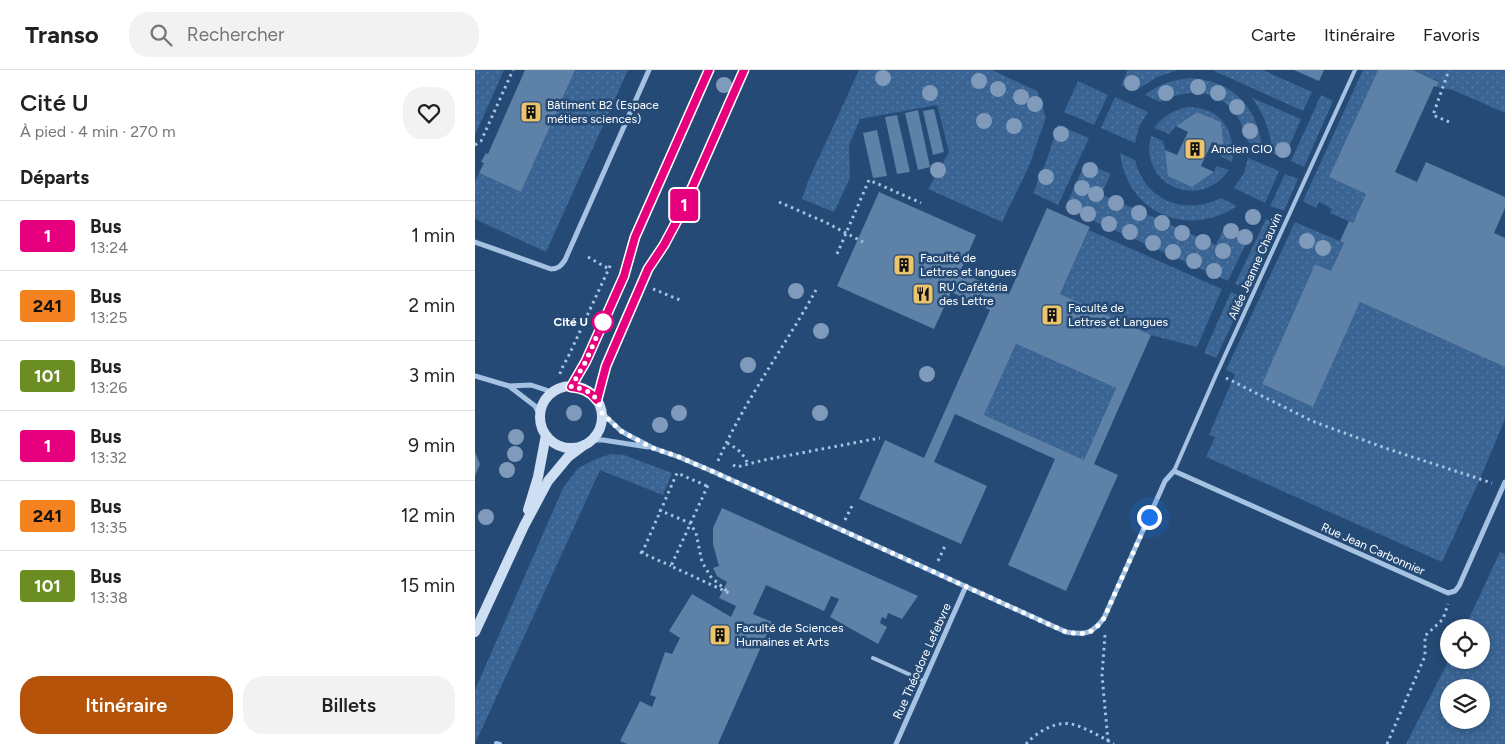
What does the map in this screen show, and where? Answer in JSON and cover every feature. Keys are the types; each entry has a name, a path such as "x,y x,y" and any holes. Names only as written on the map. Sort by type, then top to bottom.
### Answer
{"main road":[{"path":"571,387 586,361 624,276 635,237 709,70"},
{"path":"597,400 606,366 648,269 664,245 680,215 744,70"},
{"path":"475,632 524,526 553,473 595,436 600,426 601,412 597,400 587,391 579,388 564,387 553,392 544,403 540,415 546,435 555,443 567,447 573,448 587,442"},
{"path":"524,526 531,496 538,477 546,435"}],"street":[{"path":"475,242 551,269 561,266 649,70"},
{"path":"475,376 509,386 531,385 553,392"},
{"path":"509,386 535,406 540,415"},
{"path":"601,412 621,431 653,448 705,469 1066,632 1087,633 1097,628 1107,612 1165,481 1174,472"},
{"path":"587,442 603,440 653,448"},
{"name":"Rue Jean Carbonnier","path":"1174,472 1440,590 1448,593 1453,592"},
{"path":"1453,592 1459,586 1504,484"},
{"name":"Rue Théodore Lefebvre","path":"896,744 966,586"}],"lane":[{"name":"Allée Jeanne Chauvin","path":"1174,472 1216,374 1355,70"},
{"path":"873,658 924,681"}],"path":[{"path":"475,145 481,141 513,70"},
{"path":"1449,70 1433,115 1449,122"},
{"path":"837,254 869,180 921,203"},
{"path":"779,202 827,223 863,242"},
{"path":"719,459 748,402 816,290"},
{"path":"1216,374 1232,380 1312,421 1385,448 1504,484"},
{"path":"728,463 737,467 880,438"},
{"path":"727,444 741,452 748,464"},
{"path":"660,510 690,523 696,533 702,562 711,577 729,594 641,553 660,510 677,473 707,486 690,523 671,566"},
{"path":"1387,744 1425,656 1425,636 1443,619 1453,592"},
{"path":"1107,612 1103,675 1108,741"},
{"path":"1026,744 1047,728 1065,723 1073,724 1114,744"}],"shaded area":[{"path":"475,70 504,70 475,135"},
{"path":"575,70 628,70 546,252 475,218 475,181 479,173 521,192"},
{"path":"859,70 992,70 1037,91 1046,117 1030,164 1002,222 928,189 949,152 937,105 860,119 849,145 850,178 834,212 802,199 809,179"},
{"path":"1128,70 1178,70 1157,77 1135,91 1121,85"},
{"path":"1212,70 1263,70 1312,92 1303,111"},
{"path":"1363,70 1378,70 1329,177 1366,194 1353,223 1330,213 1332,209 1319,202 1316,208 1303,201"},
{"path":"1413,70 1505,70 1505,113 1453,90 1436,87 1439,81"},
{"path":"1190,78 1218,84 1240,98 1249,108 1255,120 1262,148 1248,142 1237,116 1221,100 1202,93 1191,93 1170,97 1160,102 1145,95 1166,83"},
{"path":"1078,81 1108,95 1094,125 1064,112"},
{"path":"1321,95 1333,101 1304,167 1291,161"},
{"path":"1115,97 1148,112 1139,127 1135,143 1101,128"},
{"path":"1252,98 1301,119 1284,158 1272,153 1266,124"},
{"path":"1188,107 1209,111 1224,123 1229,131 1231,140 1232,162 1220,156 1224,148 1221,122 1197,112 1176,126 1169,134 1154,128 1169,114"},
{"path":"1058,125 1089,138 1058,205 1033,193 1046,162"},
{"path":"1151,136 1163,141 1165,150 1192,187 1214,172 1216,166 1229,170 1217,183 1203,189 1188,191 1174,187 1162,179 1154,168 1149,153"},
{"path":"1120,153 1135,160 1140,174 1148,186 1157,195 1168,201 1181,205 1194,205 1221,198 1237,206 1218,216 1199,220 1180,220 1162,214 1147,205 1134,191 1125,174"},
{"path":"1248,158 1279,171 1265,203 1234,188 1244,173"},
{"path":"1085,163 1111,174 1101,194 1216,245 1225,226 1249,237 1228,281 1065,208"},
{"path":"1285,174 1298,179 1284,211 1270,206"},
{"path":"1266,219 1278,224 1248,290 1235,284"},
{"path":"1295,222 1344,243 1331,271 1315,264 1262,384 1313,407 1360,302 1505,367 1505,419 1442,562 1206,457 1215,437 1209,435 1235,374 1226,370"},
{"path":"1089,230 1222,289 1197,347 1151,335 1060,294"},
{"path":"1231,292 1244,298 1216,358 1204,353"},
{"path":"1016,344 1116,388 1084,460 984,415"},
{"path":"611,454 624,455 672,473 663,495 600,470 475,744 475,690 563,488 578,468"},
{"path":"1500,552 1505,554 1505,744 1406,744 1444,669 1490,669 1490,619 1469,619"}],"building":[{"name":"Bâtiment B2 (Espace métiers sciences)","path":"525,70 575,70 521,192 479,173 484,163 481,162 486,153 488,154"},
{"path":"1294,70 1324,70 1319,81"},
{"path":"1378,70 1413,70 1439,82 1436,87 1434,86 1395,172 1417,182 1426,162 1505,197 1505,208 1494,233 1505,238 1505,367 1360,302 1313,407 1262,384 1315,264 1331,271 1344,243 1340,241 1349,221 1353,223 1366,194 1329,177"},
{"path":"934,109 944,152 933,155 923,111"},
{"path":"918,110 930,167 918,170 905,113"},
{"name":"Ancien CIO","path":"1197,112 1221,122 1224,148 1212,142 1201,166 1214,172 1192,187 1168,176 1165,150 1177,155 1188,132 1176,126"},
{"path":"897,115 910,172 897,174 885,117"},
{"path":"877,130 887,176 873,178 863,133"},
{"path":"879,192 976,235 960,272 1009,294 1047,208 1090,227 1060,294 1151,335 1094,464 1118,475 1066,591 1008,565 1055,459 955,414 934,462 987,486 961,544 859,499 885,440 924,458 990,310 951,292 934,329 837,286","holes":["1016,344 1116,388 1084,460 984,415"]},
{"path":"475,452 480,464 475,476"},
{"name":"Faculté de Sciences Humaines et Arts","path":"722,508 918,596 902,619 888,613 886,619 882,617 880,623 887,627 878,644 830,617 839,599 831,596 824,611 766,585 753,614 772,622 718,744 627,744 620,741 640,701 652,707 656,697 650,695 665,652 672,654 680,638 669,631 692,594 731,617 736,606 719,598 727,582 717,576 713,568 719,566 713,544 713,528"}],"bus line":[{"name":"1","path":"709,70 635,237 624,276 586,361 571,387 587,391 597,400 606,366 648,269 664,245 680,215 744,70"}],"place":[{"name":"Bâtiment B2 (Espace métiers sciences)","path":"531,112"},
{"name":"Ancien CIO","path":"1195,149"},
{"name":"Faculté de Lettres et langues","path":"904,265"},
{"name":"RU Cafétéria des Lettre","path":"923,294"},
{"name":"Faculté de Lettres et Langues","path":"1052,315"},
{"name":"Cité U","path":"603,322"},
{"name":"Faculté de Sciences Humaines et Arts","path":"720,635"}],"route":[{"path":"603,322 586,361 571,387 587,391 594,396 601,412 621,431 653,448 714,472 1066,632 1087,633 1097,628 1104,618 1149,517"}]}
